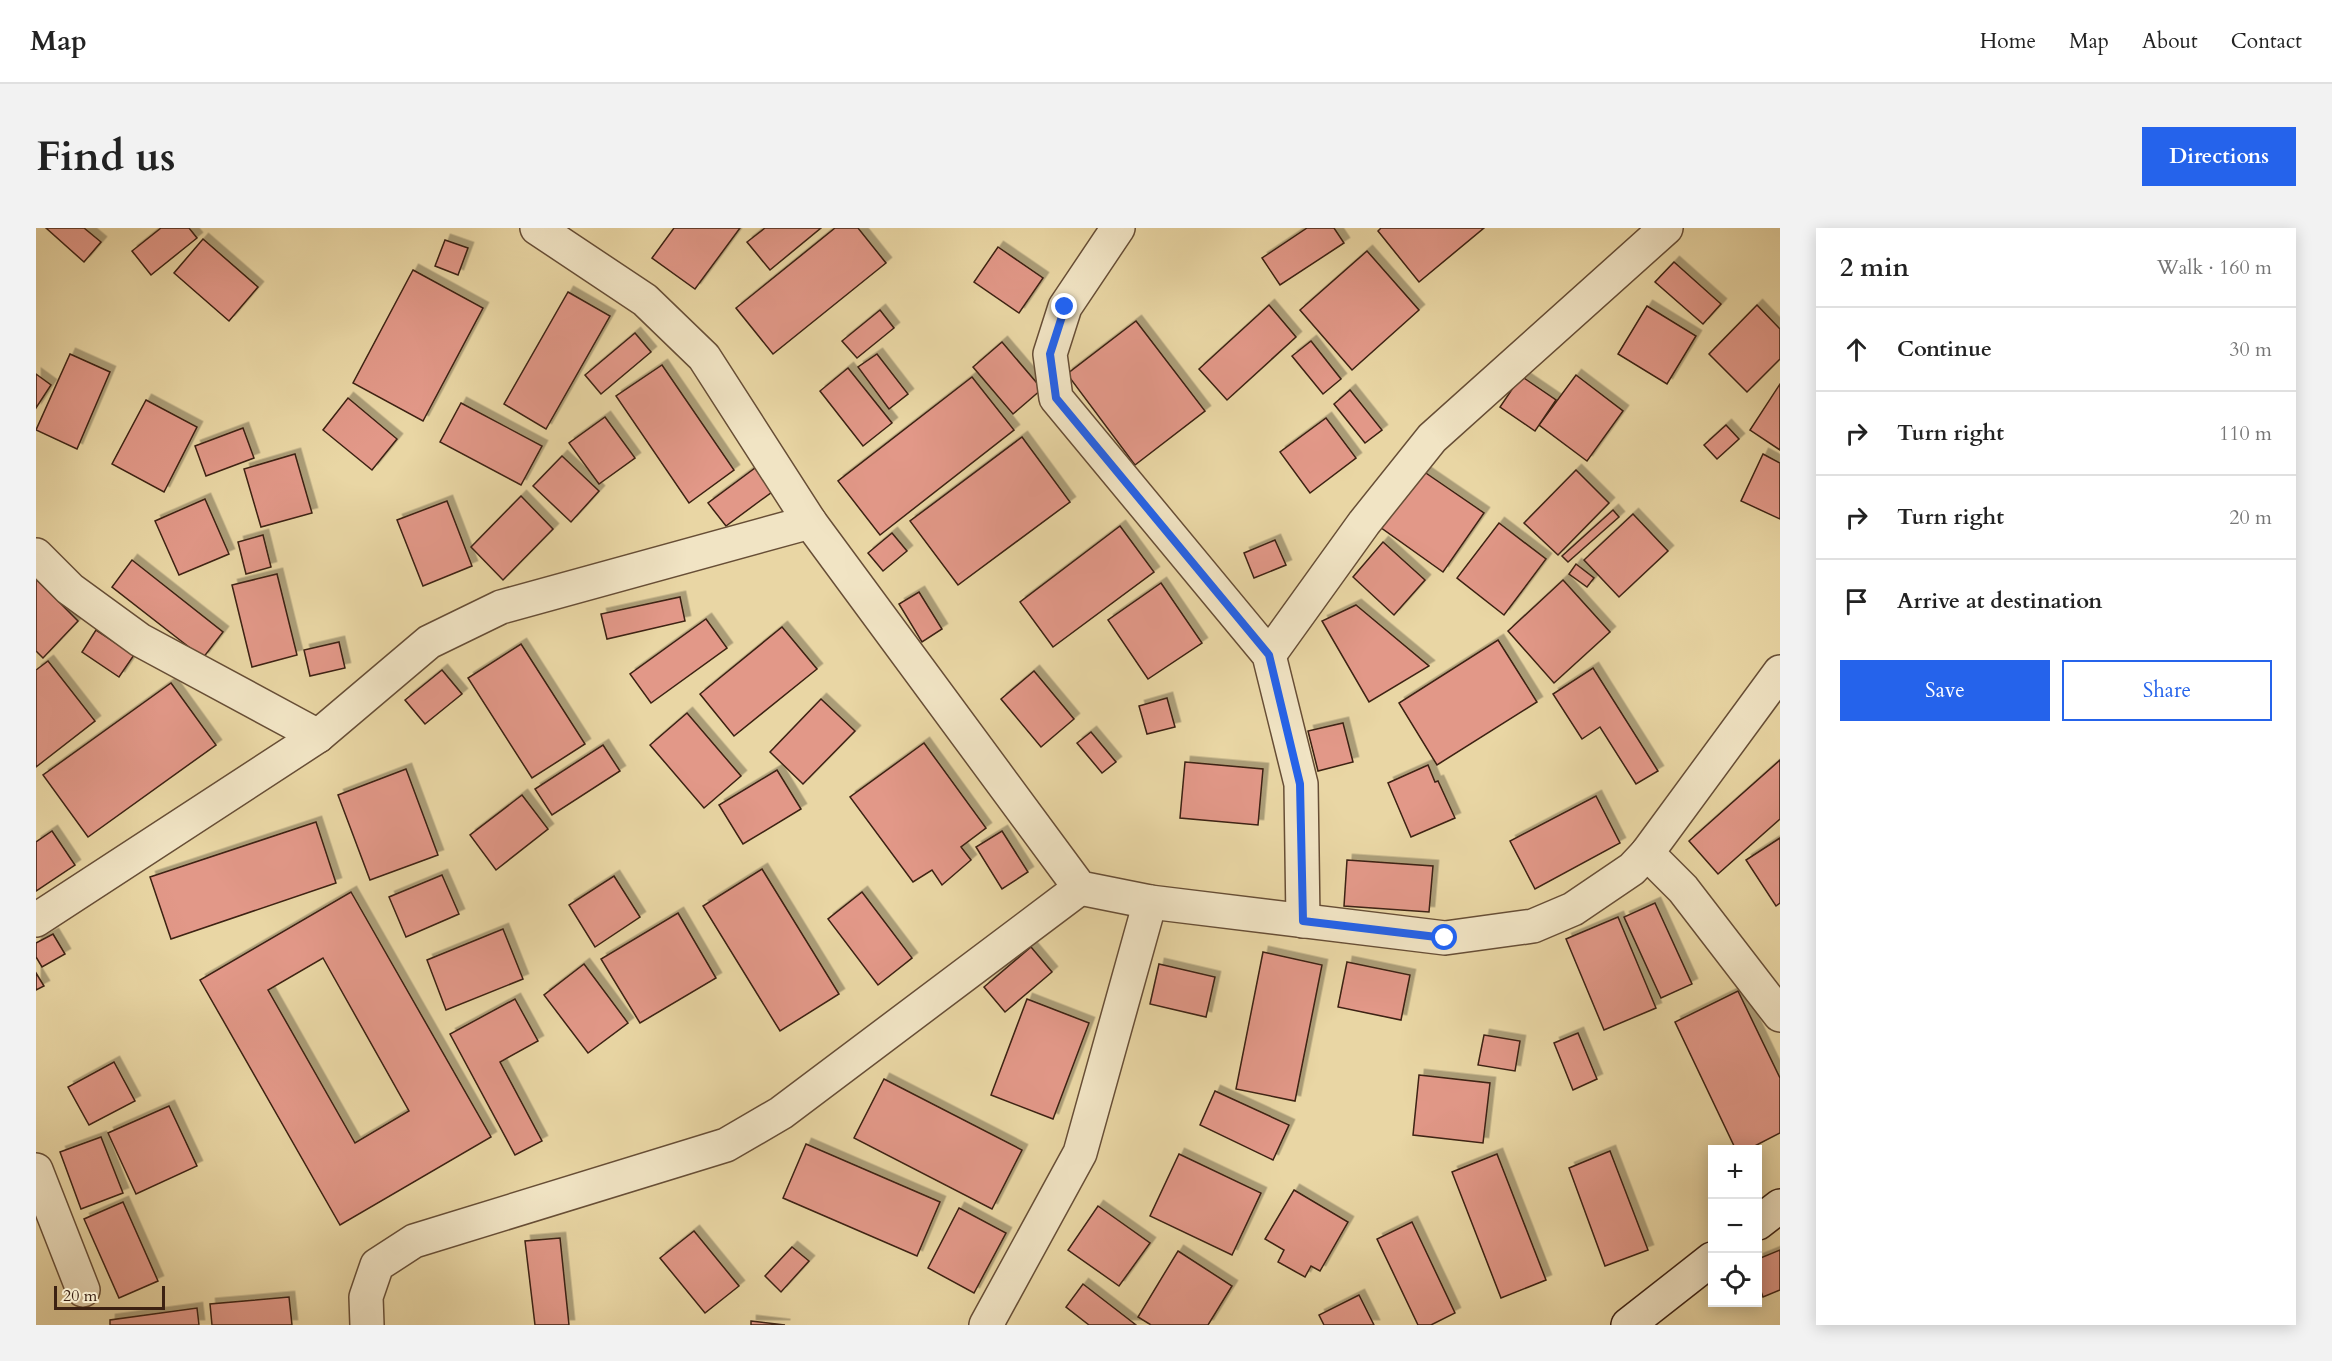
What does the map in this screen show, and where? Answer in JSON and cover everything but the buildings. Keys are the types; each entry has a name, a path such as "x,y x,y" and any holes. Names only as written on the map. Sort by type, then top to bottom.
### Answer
{"street":[{"path":"537,228 645,300 704,357 810,522 1080,888 1150,902 1445,938 1533,926 1573,909 1632,869 1647,853 1780,672"},
{"path":"1118,228 1065,307 1050,354 1056,398 1269,655 1300,784 1303,921"},
{"path":"1269,655 1364,523 1432,438 1666,228"},
{"path":"36,920 318,736 429,642 501,607 810,522"},
{"path":"36,555 70,589 140,640 318,736"},
{"path":"1647,853 1683,889 1780,1015"},
{"path":"367,1325 366,1297 376,1265 414,1241 726,1145 781,1113 1080,888"},
{"path":"986,1325 1080,1153 1150,902"},
{"path":"36,1170 83,1290"},
{"path":"1762,1220 1780,1206"},
{"path":"1628,1325 1708,1263"}],"route":[{"path":"1065,307 1050,354 1056,398 1269,655 1300,784 1303,921 1445,938"}]}
